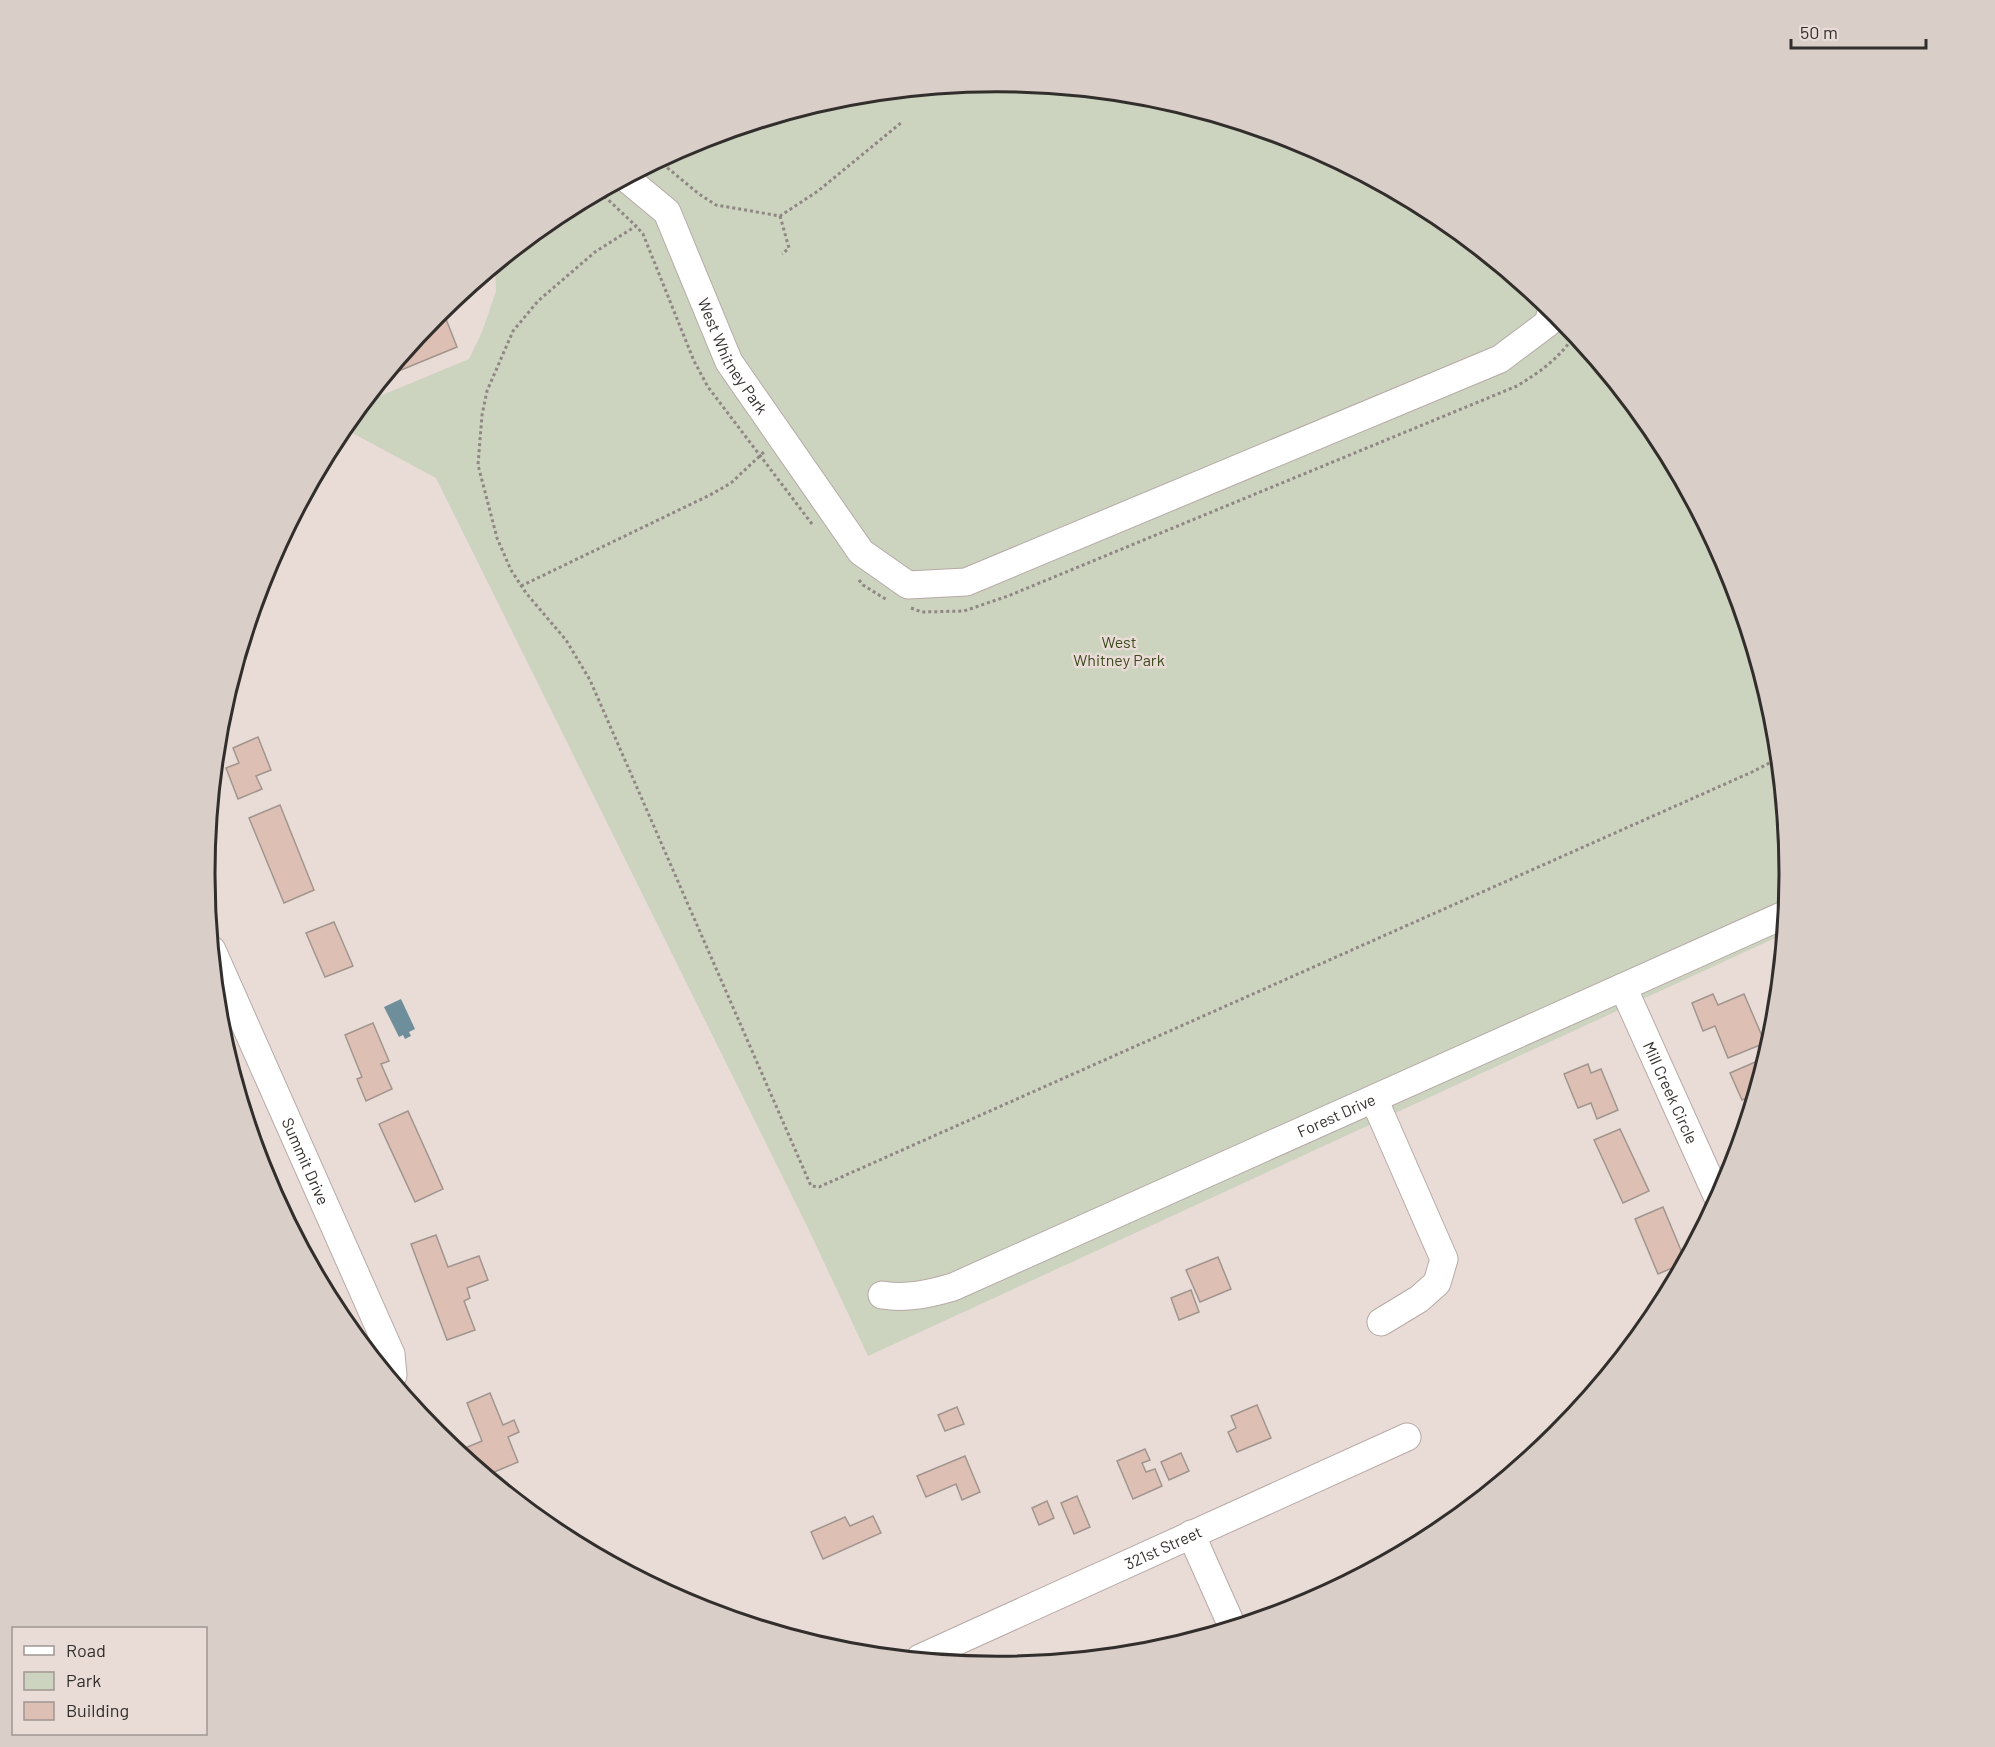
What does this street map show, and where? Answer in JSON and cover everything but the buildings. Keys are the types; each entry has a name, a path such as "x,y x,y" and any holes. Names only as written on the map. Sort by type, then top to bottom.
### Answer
{"street":[{"name":"West Whitney Park","path":"632,183 668,212 729,362 762,410 861,552 909,585 966,582 1500,359 1548,323 1549,320"},
{"name":"Forest Drive","path":"882,1295 899,1297 929,1295 953,1287 1778,917"},
{"name":"Summit Drive","path":"222,972 391,1354 392,1367"},
{"name":"Mill Creek Circle","path":"1623,987 1713,1188"},
{"path":"1374,1099 1444,1259 1437,1283 1419,1299 1381,1322"},
{"name":"321st Street","path":"932,1653 1407,1437"},
{"path":"1191,1534 1229,1620"}],"path":[{"path":"665,166 716,205 780,216 818,191 902,122"},
{"path":"605,197 636,226 647,244 694,361 708,387 817,530"},
{"path":"780,216 789,248 782,254"},
{"path":"636,226 595,252 538,301 513,331 487,391 482,415 478,465 497,538 511,570 521,586 566,640 590,680 810,1186 819,1187 1771,762"},
{"path":"904,605 922,612 964,611 1008,596 1517,386 1540,372 1570,342"},
{"path":"521,586 710,495 731,483 771,446"},
{"path":"855,575 863,585 885,599 895,602"}],"green space":[{"name":"West Whitney Park","path":"998,92 1049,93 1100,98 1200,118 1297,151 1343,172 1389,196 1432,223 1474,253 1513,286 1585,358 1618,397 1648,439 1675,483 1720,574 1753,671 1773,771 1778,822 1780,874 1777,937 868,1356 806,1224 436,478 352,433 377,397 469,359 482,332 496,291 495,275 521,253 606,196 652,172 698,151 795,118 895,98 946,93"}],"water":[{"path":"401,999 415,1029 409,1032 411,1036 405,1039 403,1035 399,1037 384,1007"}]}
